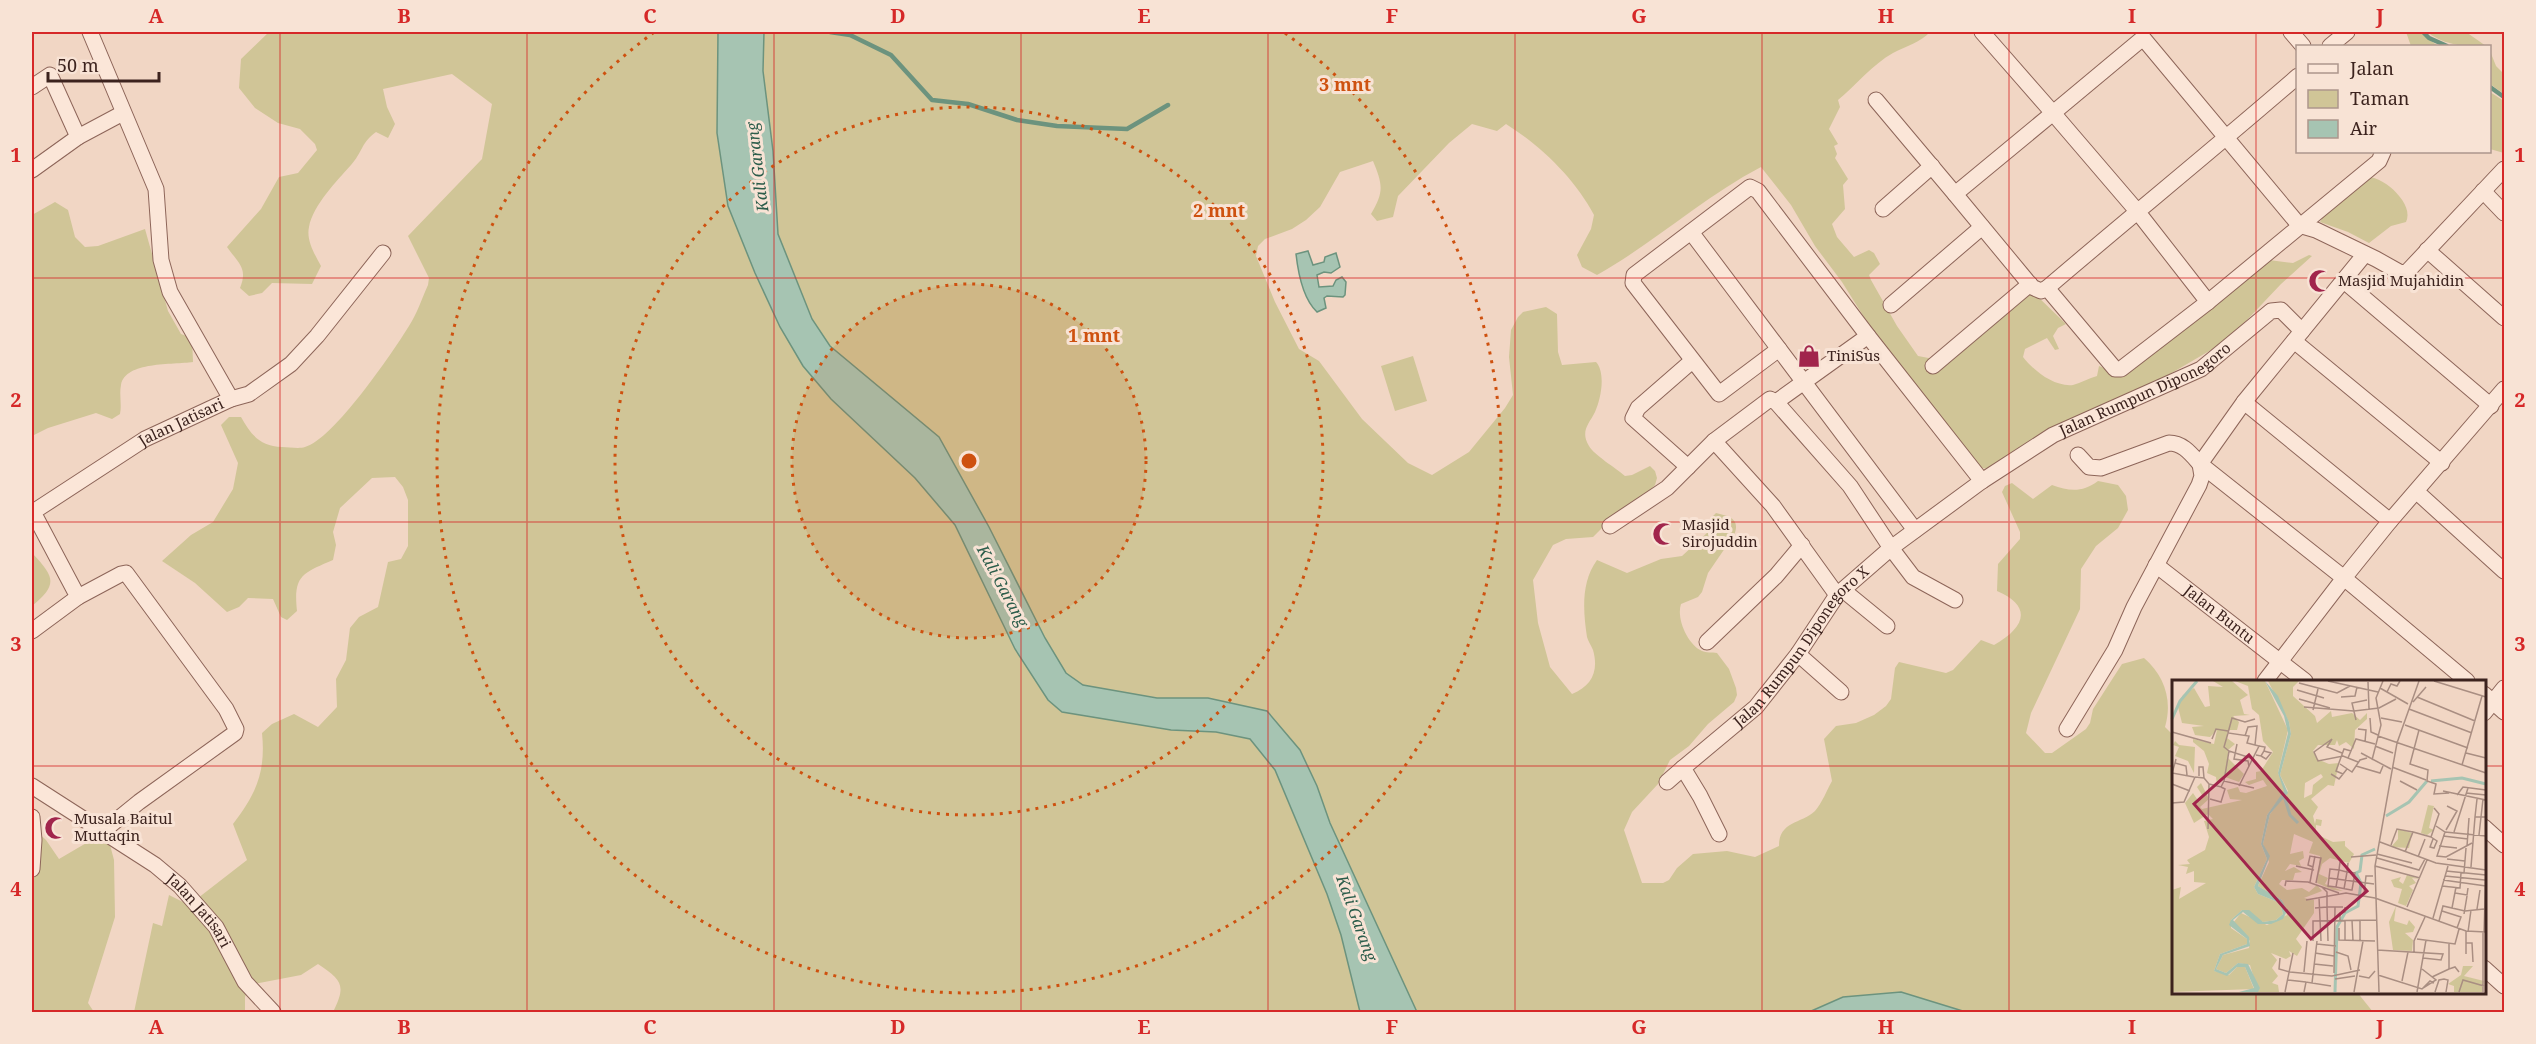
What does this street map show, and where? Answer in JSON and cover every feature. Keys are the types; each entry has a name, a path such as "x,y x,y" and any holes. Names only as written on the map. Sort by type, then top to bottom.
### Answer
{"street":[{"path":"90,32 156,189 161,260 170,292 231,399"},
{"path":"1982,32 2137,211 2208,302"},
{"path":"2291,32 2302,45"},
{"path":"2331,45 2347,32"},
{"path":"1955,194 2144,34 2225,139 2299,225 2316,230 2403,273 2505,169"},
{"path":"32,87 50,75 78,137"},
{"path":"1876,100 2030,284 2041,291 2296,78"},
{"path":"32,170 78,137 123,113"},
{"path":"2047,288 2114,368 2119,370 2208,302 2379,161 2383,153"},
{"path":"1882,209 1932,166"},
{"path":"1779,349 1719,394 1633,283 1634,275 1754,187 1982,481"},
{"path":"2483,191 2505,213"},
{"path":"1891,305 1982,227"},
{"path":"1691,232 1915,530"},
{"path":"2427,250 2505,318"},
{"name":"Jalan Jatisari","path":"78,597 32,512 145,439 231,399 249,394 291,363 317,336 383,253"},
{"path":"2067,729 2115,650 2156,565 2199,485 2202,476 2200,464 2244,402 2365,254"},
{"path":"2344,281 2491,406"},
{"path":"1933,366 2030,284"},
{"name":"Jalan Rumpun Diponegoro","path":"1982,481 2069,426 2190,376 2212,362 2271,311 2281,310 2298,336"},
{"path":"1776,402 1868,336"},
{"path":"2298,336 2442,462"},
{"path":"1688,467 1633,418 1638,408 1692,361"},
{"path":"2266,680 2390,521 2505,389"},
{"path":"1610,526 1667,488 1714,441 1770,399 1776,402 1850,486 1891,548 1914,577 1955,600"},
{"path":"2244,402 2390,521"},
{"path":"1714,441 1773,506 1840,593 1887,626"},
{"name":"Jalan Rumpun Diponegoro","path":"2078,455 2089,467 2101,468 2172,442 2189,450 2200,464"},
{"path":"2200,464 2344,578 2467,680"},
{"name":"Jalan Rumpun Diponegoro X","path":"1667,782 1756,707 1798,654 1840,593 1891,548 1982,481"},
{"path":"2416,492 2505,571"},
{"path":"1707,642 1776,576 1802,545"},
{"name":"Jalan Buntu","path":"2156,565 2304,680"},
{"path":"32,631 78,597 121,573 126,573 226,709 236,729 235,733 139,802 102,832"},
{"path":"1798,654 1840,692"},
{"path":"2489,703 2505,676"},
{"path":"2489,703 2505,688"},
{"path":"1683,768 1719,834"},
{"name":"Jalan Jatisari","path":"32,786 155,865 189,894 216,927 245,982 273,1012"},
{"path":"32,817 34,840 32,869"},
{"path":"2485,828 2505,845"},
{"path":"2485,969 2505,986"}],"green space":[{"path":"269,32 718,32 717,133 728,206 780,327 803,366 831,399 915,478 955,525 1015,649 1048,700 1063,712 1171,730 1216,732 1250,739 1275,770 1327,894 1341,935 1360,1012 329,1012 334,1010 338,1001 339,983 332,974 318,964 301,975 249,985 245,997 245,1012 134,1012 153,923 162,926 169,895 189,905 247,860 233,824 248,803 258,782 263,747 262,733 272,724 294,714 318,727 337,707 336,679 346,660 350,628 359,617 378,607 388,562 401,559 408,546 408,500 403,487 395,477 372,478 340,508 333,532 336,545 333,560 314,568 302,577 297,590 297,611 287,620 281,617 273,599 248,598 239,607 227,612 195,583 162,561 191,535 213,522 233,489 238,463 221,425 229,417 241,417 262,442 282,447 305,447 317,441 331,429 362,394 412,321 428,285 429,278 408,236 482,159 492,104 452,74 383,89 387,107 395,124 388,138 376,132 367,140 355,161 315,210 308,232 321,266 312,284 272,283 262,293 249,296 240,288 243,276 241,266 227,247 261,209 279,177 298,173 317,150 315,144 300,129 278,123 255,108 239,88 241,59"},
{"path":"764,32 1930,32 1886,58 1838,100 1840,107 1829,129 1838,144 1834,146 1837,154 1835,158 1848,179 1843,185 1845,209 1832,224 1837,237 1854,257 1869,250 1874,253 1880,264 1869,275 1871,280 1897,326 1918,356 1934,359 2028,293 2035,294 2066,324 2058,328 2053,336 2059,349 2055,350 2047,338 2025,349 2023,357 2033,368 2052,381 2073,385 2097,376 2099,366 2112,371 2269,260 2293,263 2309,255 2312,256 2281,284 2228,340 2158,381 2072,418 1991,469 1981,468 1872,330 1842,282 1815,246 1791,205 1761,167 1718,192 1597,275 1582,267 1577,255 1591,229 1594,215 1567,176 1532,142 1506,124 1497,131 1472,124 1449,143 1398,196 1393,217 1377,221 1371,214 1381,188 1373,161 1340,172 1320,207 1292,229 1265,239 1258,246 1256,256 1275,302 1299,349 1319,361 1362,419 1408,463 1432,475 1469,452 1513,395 1509,357 1511,330 1523,312 1546,307 1557,314 1558,352 1562,365 1596,362 1601,373 1602,386 1597,407 1585,432 1586,441 1592,450 1625,476 1650,466 1657,478 1655,485 1627,515 1602,528 1593,537 1566,539 1553,545 1533,580 1538,623 1550,667 1572,694 1585,687 1594,671 1595,658 1587,637 1584,597 1588,578 1597,560 1627,573 1661,559 1682,556 1708,532 1711,518 1716,513 1729,517 1735,522 1734,535 1708,573 1702,592 1698,597 1681,604 1680,617 1684,631 1692,643 1702,651 1717,653 1729,669 1737,695 1734,702 1708,724 1689,746 1670,760 1658,784 1632,812 1624,830 1642,883 1663,883 1669,880 1677,868 1693,854 1727,851 1755,857 1779,846 1780,838 1787,827 1815,811 1832,781 1824,739 1836,726 1856,723 1874,715 1886,706 1891,699 1895,668 1899,662 1946,673 1953,670 1981,640 1994,645 2018,625 2021,618 2016,604 2009,597 1997,591 1998,564 2020,539 2020,532 2002,492 2005,486 2012,483 2033,499 2052,485 2075,490 2086,488 2098,481 2118,485 2126,496 2128,510 2118,528 2096,546 2081,569 2080,609 2031,713 2026,733 2045,753 2052,753 2086,729 2093,709 2122,664 2144,658 2162,680 2168,707 2165,727 2172,734 2172,993 2358,993 2373,1012 1966,1012 1901,992 1843,997 1809,1012 1417,1012 1330,823 1317,786 1300,750 1267,711 1208,698 1157,698 1082,685 1066,673 1045,638 951,458 830,346 812,319 778,234 773,151 763,71"},
{"path":"2406,32 2419,32 2437,45 2411,45"},
{"path":"2427,32 2466,32 2485,45 2455,44"},
{"path":"2491,54 2496,66 2504,74 2504,94 2491,85"},
{"path":"2491,93 2504,101 2504,153 2491,149"},
{"path":"2368,177 2375,178 2397,193 2408,215 2406,222 2391,226 2369,243 2348,232 2320,222 2328,209"},
{"path":"55,202 68,210 75,237 85,247 98,246 145,229 168,311 181,334 192,338 193,362 151,366 131,372 124,377 121,385 120,414 112,419 96,413 48,428 32,436 32,215"},
{"path":"1413,356 1427,401 1395,411 1381,366"},
{"path":"32,553 46,569 50,581 46,592 32,606"},
{"path":"32,827 46,840 59,859 100,835 110,845 114,860 115,917 88,1003 94,1012 32,1012 32,968 34,965 32,961"}],"water":[{"name":"Kali Garang","path":"718,32 764,32 763,71 773,151 778,234 812,319 830,346 939,437 989,527 1045,638 1066,673 1083,685 1157,698 1208,698 1267,711 1300,750 1317,786 1330,823 1417,1012 1360,1012 1341,935 1327,894 1275,770 1250,739 1216,732 1171,730 1062,712 1048,700 1015,649 955,525 915,478 831,399 803,366 780,327 728,206 717,133"},
{"path":"1308,251 1313,265 1324,262 1325,257 1336,253 1340,267 1331,273 1324,272 1317,275 1319,287 1333,286 1336,280 1342,277 1346,282 1345,295 1343,297 1327,296 1324,298 1326,308 1317,312 1305,293 1297,261 1296,254"},
{"path":"1901,992 1966,1012 1809,1012 1843,997"}],"waterway":[{"path":"830,32 850,35 891,55 932,100 968,104 1017,120 1057,126 1127,129 1168,105"},
{"path":"2423,32 2429,38 2445,45"},
{"path":"2491,88 2504,97"}],"place":[{"name":"Masjid Mujahidin","path":"2320,281"},
{"name":"TiniSus","path":"1809,356"},
{"name":"Masjid Sirojuddin","path":"1664,534"},
{"name":"Musala Baitul Muttaqin","path":"56,828"}]}
